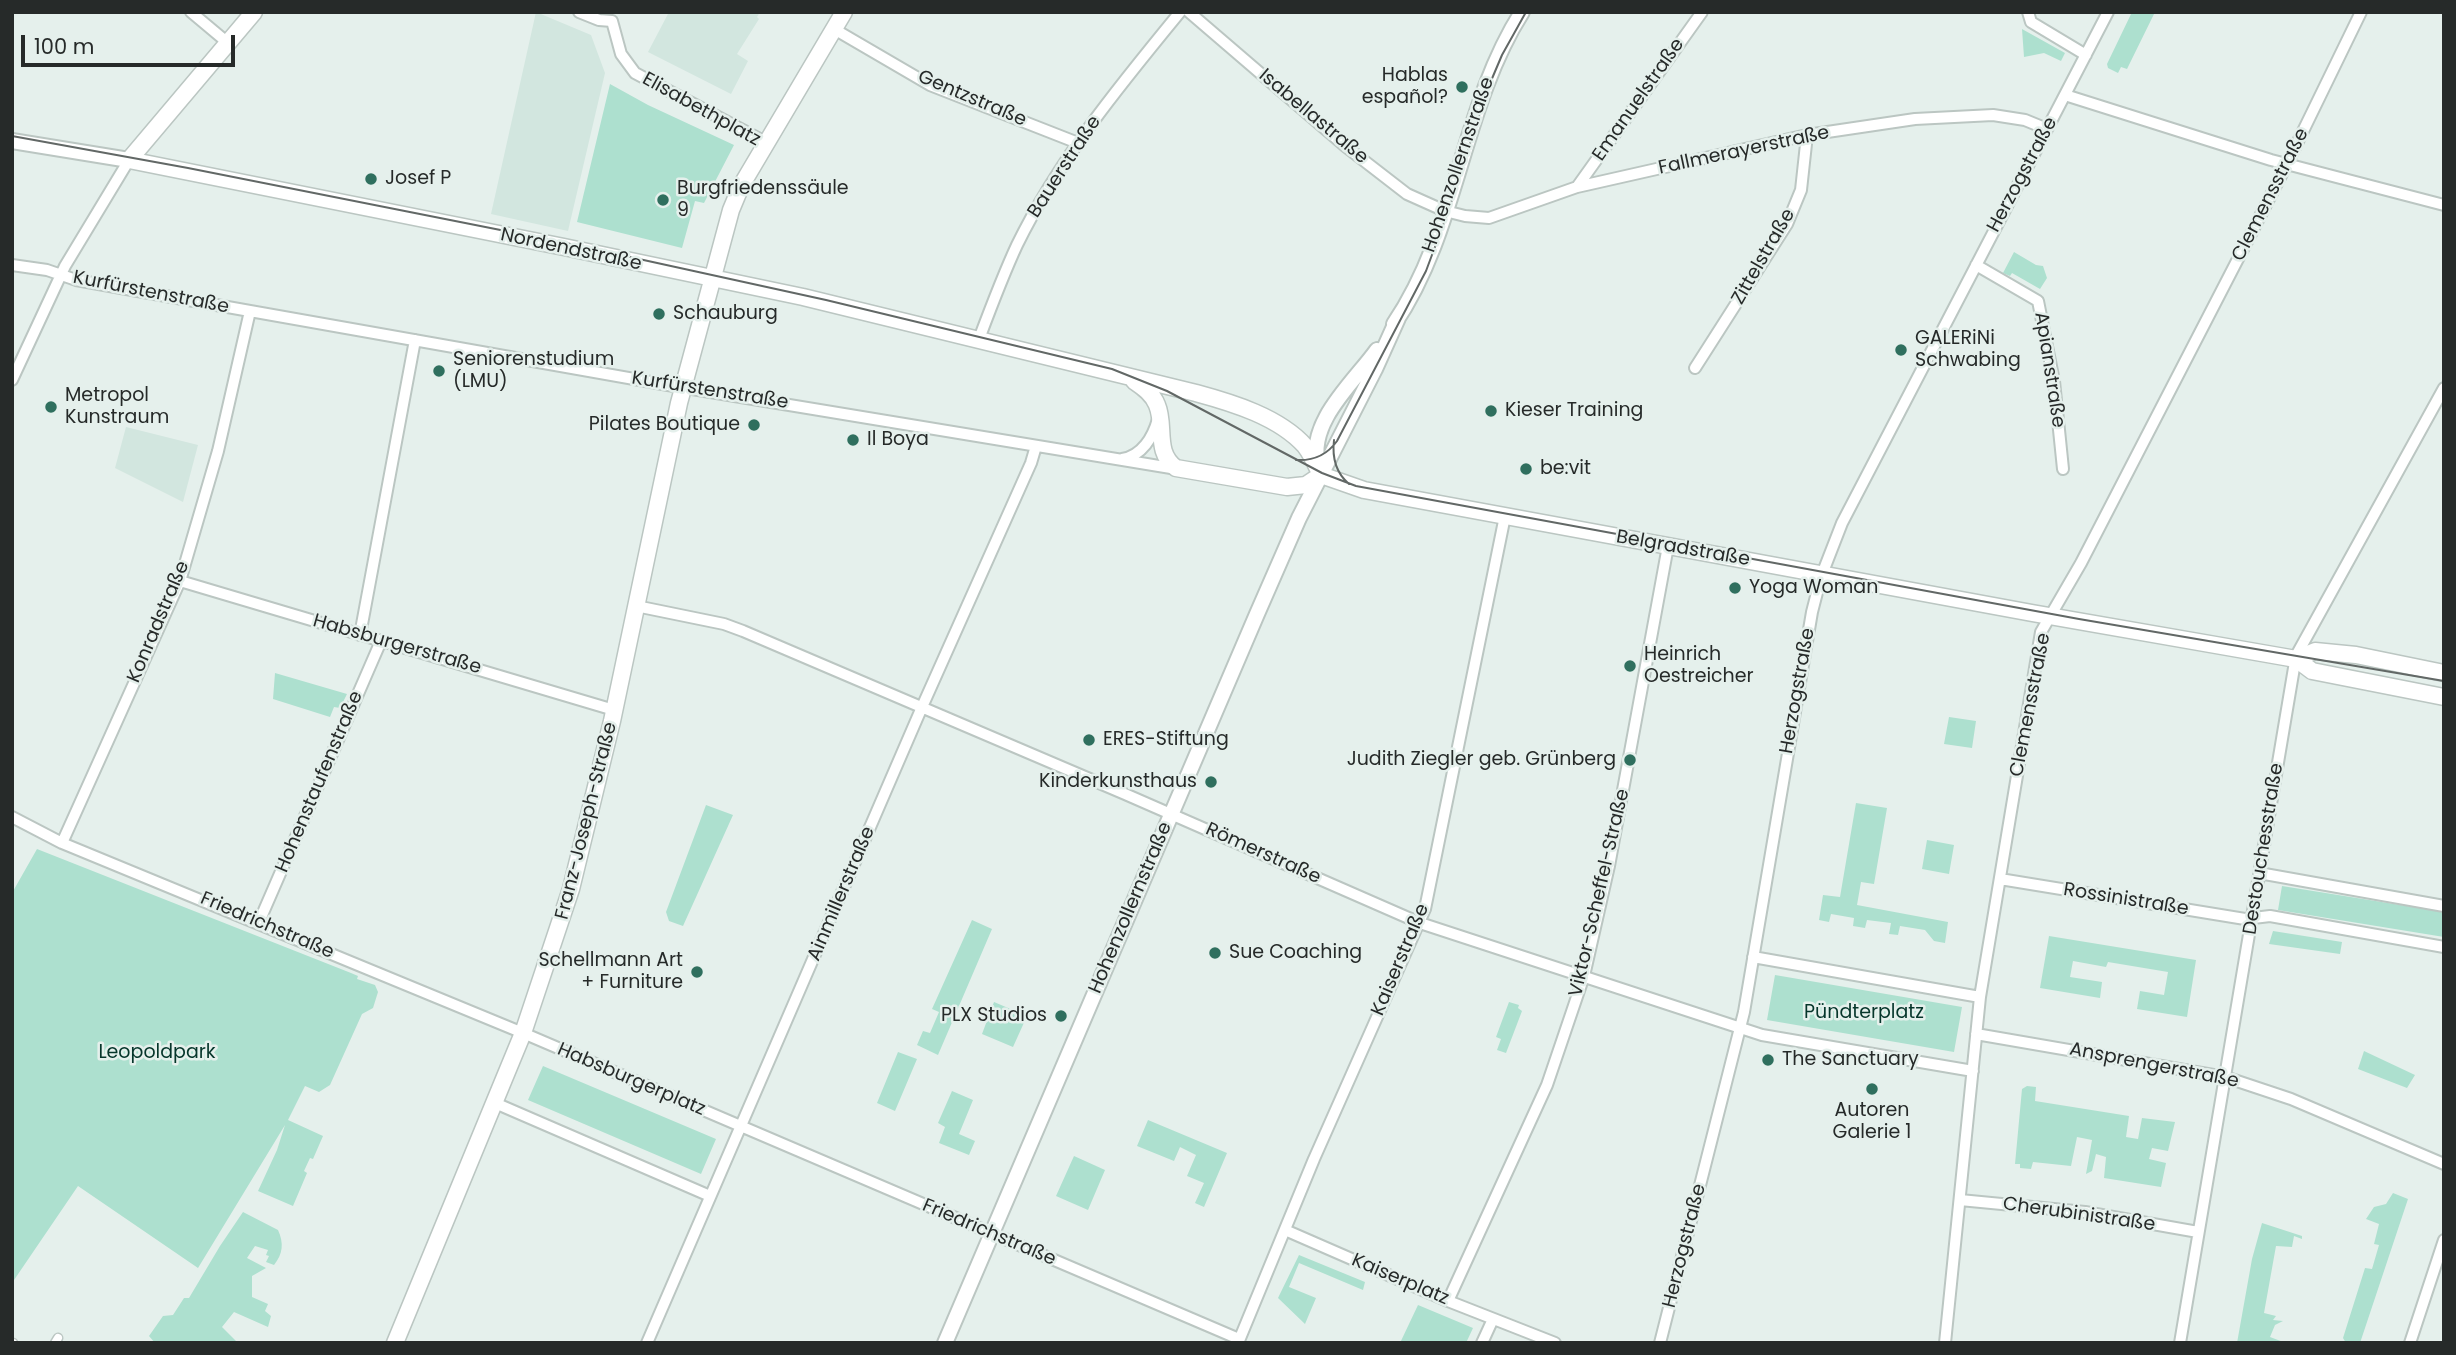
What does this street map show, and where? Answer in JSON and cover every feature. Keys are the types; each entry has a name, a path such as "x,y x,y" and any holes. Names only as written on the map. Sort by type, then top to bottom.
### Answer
{"main road":[{"path":"129,160 254,12"},
{"path":"767,143 845,12"},
{"name":"Elisabethplatz","path":"711,278 736,198 767,143"},
{"name":"Nordendstraße","path":"129,160 565,247 833,304 1196,393 1246,410 1297,438"},
{"name":"Franz-Joseph-Straße","path":"395,1343 523,1033 571,890 614,709 684,386 711,278"},
{"path":"1125,376 1150,393 1158,405 1164,455 1173,466 1184,470 1287,487 1306,485 1321,475 1311,455 1297,438"},
{"path":"1159,415 1171,401 1196,393"},
{"name":"Belgradstraße","path":"1321,475 1359,489 2296,659 2312,671 2444,697"},
{"name":"Belgradstraße","path":"2296,659 2315,651 2343,653 2444,673"}],"street":[{"path":"191,12 228,43"},
{"path":"579,12 599,20 612,21 622,13"},
{"name":"Bauerstraße","path":"979,339 1018,244 1078,143 1180,12"},
{"name":"Isabellastraße","path":"1189,12 1345,146 1406,194 1445,211"},
{"name":"Hohenzollernstraße","path":"946,1343 1299,518 1423,270 1485,87 1522,12"},
{"name":"Emanuelstraße","path":"1577,187 1702,12"},
{"path":"2028,12 2031,22 2086,55"},
{"name":"Herzogstraße","path":"1660,1343 1740,1028 1812,612 1822,575 1842,523 2108,12"},
{"name":"Clemensstraße","path":"1945,1343 1980,997 2042,632 2075,575 2287,164 2361,12"},
{"name":"Elisabethplatz","path":"612,21 621,54 635,73 767,143"},
{"name":"Gentzstraße","path":"834,29 930,85 1078,143"},
{"path":"2064,95 2287,164 2444,205"},
{"name":"Fallmerayerstraße","path":"1445,211 1489,218 1577,187 1807,135 1915,119 1993,115 2025,120 2047,129"},
{"name":"Zittelstraße","path":"1695,368 1787,224 1801,190 1807,135"},
{"name":"Nordendstraße","path":"12,141 129,160"},
{"path":"12,380 61,275 129,160"},
{"name":"Kurfürstenstraße","path":"12,265 47,270 76,280 415,340 1184,470"},
{"name":"Apianstraße","path":"1976,265 2038,301 2054,382 2063,469"},
{"name":"Konradstraße","path":"62,843 180,581 218,451 250,311"},
{"name":"Hohenzollernstraße","path":"1321,475 1315,448 1321,427 1344,390 1375,354 1398,318"},
{"path":"360,635 415,340"},
{"name":"Destouchesstraße","path":"2180,1343 2296,659 2444,388"},
{"path":"1119,459 1131,457 1143,447 1152,435 1159,415"},
{"path":"1297,438 1311,435 1321,427"},
{"name":"Ainmillerstraße","path":"647,1343 922,707 1031,463 1036,446"},
{"name":"Kaiserstraße","path":"1239,1341 1345,1088 1420,923 1505,516"},
{"name":"Viktor-Scheffel-Straße","path":"1448,1301 1547,1085 1584,976 1609,866 1668,546"},
{"name":"Habsburgerstraße","path":"180,581 614,709"},
{"name":"Römerstraße","path":"636,606 724,624 1420,923 1740,1028"},
{"name":"Hohenstaufenstraße","path":"259,922 381,641"},
{"name":"Friedrichstraße","path":"12,817 62,843 523,1033"},
{"path":"2259,873 2444,906"},
{"name":"Rossinistraße","path":"2000,879 2245,919 2270,916 2444,947"},
{"path":"1753,957 1980,997"},
{"path":"1740,1028 1762,1035 1973,1071"},
{"name":"Habsburgerplatz","path":"523,1033 739,1127"},
{"name":"Ansprengerstraße","path":"1976,1034 2225,1077 2291,1099 2444,1164"},
{"path":"495,1103 710,1196"},
{"name":"Friedrichstraße","path":"739,1127 1239,1341"},
{"name":"Cherubinistraße","path":"1959,1200 2085,1212 2198,1232"},
{"name":"Kaiserplatz","path":"1285,1230 1448,1301 1555,1343"},
{"path":"2410,1343 2444,1240"},
{"path":"1482,1343 1493,1319"}],"shaded area":[{"path":"536,12 591,35 605,73 568,231 491,214"},
{"path":"669,12 760,12 757,17 759,19 737,54 748,61 731,94 648,52"},
{"path":"126,427 198,445 183,502 115,468"}],"green space":[{"path":"2132,12 2155,12 2127,69 2121,67 2118,73 2108,68 2107,64"},
{"path":"2022,29 2065,53 2061,61 2044,53 2024,57"},
{"path":"610,84 734,145 704,203 695,201 682,248 577,222"},
{"path":"2014,252 2036,265 2043,266 2047,278 2040,289 2012,273 2010,276 2003,273"},
{"path":"275,673 347,694 340,708 334,707 330,717 273,699"},
{"path":"1949,717 1976,721 1972,748 1944,744"},
{"path":"1856,803 1887,808 1874,884 1861,882 1857,905 1948,922 1945,943 1934,941 1925,930 1900,926 1898,935 1889,934 1891,923 1867,920 1865,928 1853,926 1854,918 1831,914 1829,922 1819,920 1823,895 1840,897"},
{"path":"706,805 733,815 683,926 669,921 666,912"},
{"path":"1927,840 1954,845 1949,874 1922,869"},
{"name":"Leopoldpark","path":"37,849 351,973 358,976 357,979 375,985 378,992 373,1008 362,1014 330,1085 319,1092 305,1086 288,1120 323,1136 313,1159 310,1158 304,1171 307,1173 293,1206 258,1191 285,1125 198,1268 78,1186 12,1283 12,893"},
{"path":"2282,886 2444,912 2444,937 2278,910"},
{"path":"972,920 992,929 938,1055 917,1045 923,1031 930,1033 939,1012 932,1009"},
{"path":"2273,931 2342,942 2340,954 2269,944"},
{"path":"2049,936 2196,960 2187,1017 2137,1009 2140,991 2164,995 2168,972 2108,962 2106,967 2073,961 2070,977 2102,982 2100,998 2040,988"},
{"name":"Pündterplatz","path":"1775,975 1962,1007 1954,1052 1767,1020"},
{"path":"994,1002 1027,1016 1013,1047 982,1034"},
{"path":"1509,1002 1519,1005 1518,1008 1522,1011 1506,1053 1497,1050 1501,1039 1496,1037"},
{"path":"2364,1051 2415,1075 2407,1088 2358,1069"},
{"path":"898,1052 917,1059 895,1111 877,1103"},
{"path":"543,1066 716,1139 701,1174 528,1100"},
{"path":"2027,1086 2036,1087 2035,1101 2129,1116 2126,1137 2138,1139 2142,1118 2175,1122 2168,1151 2152,1148 2149,1159 2166,1163 2161,1187 2104,1178 2106,1157 2096,1154 2092,1171 2086,1174 2092,1140 2077,1137 2071,1166 2033,1162 2031,1169 2020,1168 2020,1164 2015,1164 2022,1089"},
{"path":"952,1091 973,1100 959,1134 975,1141 969,1155 939,1143 945,1127 938,1123"},
{"path":"1148,1120 1227,1153 1204,1207 1195,1203 1204,1183 1187,1176 1196,1155 1180,1147 1174,1161 1137,1146"},
{"path":"1074,1156 1105,1170 1088,1210 1056,1196"},
{"path":"2393,1193 2408,1199 2360,1343 2346,1343 2343,1338 2365,1268 2372,1269 2379,1245 2374,1244 2379,1224 2366,1219 2374,1207 2386,1204"},
{"path":"243,1212 278,1230 281,1239 281,1253 274,1265 266,1262 268,1250 255,1246 247,1258 266,1268 252,1276 252,1297 268,1304 265,1311 271,1316 268,1327 234,1312 222,1327 238,1343 155,1343 149,1336 163,1316 173,1315 184,1298 189,1298"},
{"path":"2262,1223 2302,1236 2302,1239 2294,1236 2292,1247 2276,1246 2264,1313 2276,1316 2273,1320 2283,1321 2275,1325 2270,1337 2286,1343 2237,1343 2252,1259"},
{"path":"1299,1255 1365,1282 1363,1290 1299,1263 1289,1287 1316,1298 1305,1324 1278,1298"},
{"path":"1418,1305 1473,1328 1466,1343 1400,1343"}],"tram line":[{"path":"1296,460 1319,456 1337,441 1426,271 1488,88 1502,55 1526,12"},
{"path":"12,136 566,243 826,300 1112,369 1167,391 1322,473 1356,486 2079,619 2444,681"},
{"path":"1334,440 1336,464 1349,484"}],"place":[{"name":"Hablas español?","path":"1462,87"},
{"name":"Josef P","path":"371,179"},
{"name":"Burgfriedenssäule 9","path":"663,200"},
{"name":"Schauburg","path":"659,314"},
{"name":"GALERiNi Schwabing","path":"1901,350"},
{"name":"Seniorenstudium (LMU)","path":"439,371"},
{"name":"Metropol Kunstraum","path":"51,407"},
{"name":"Kieser Training","path":"1491,411"},
{"name":"Pilates Boutique","path":"754,425"},
{"name":"Il Boya","path":"853,440"},
{"name":"be:vit","path":"1526,469"},
{"name":"Yoga Woman","path":"1735,588"},
{"name":"Heinrich Oestreicher","path":"1630,666"},
{"name":"ERES-Stiftung","path":"1089,740"},
{"name":"Judith Ziegler geb. Grünberg","path":"1630,760"},
{"name":"Kinderkunsthaus","path":"1211,782"},
{"name":"Sue Coaching","path":"1215,953"},
{"name":"Schellmann Art + Furniture","path":"697,972"},
{"name":"PLX Studios","path":"1061,1016"},
{"name":"The Sanctuary","path":"1768,1060"},
{"name":"Autoren Galerie 1","path":"1872,1089"}]}
